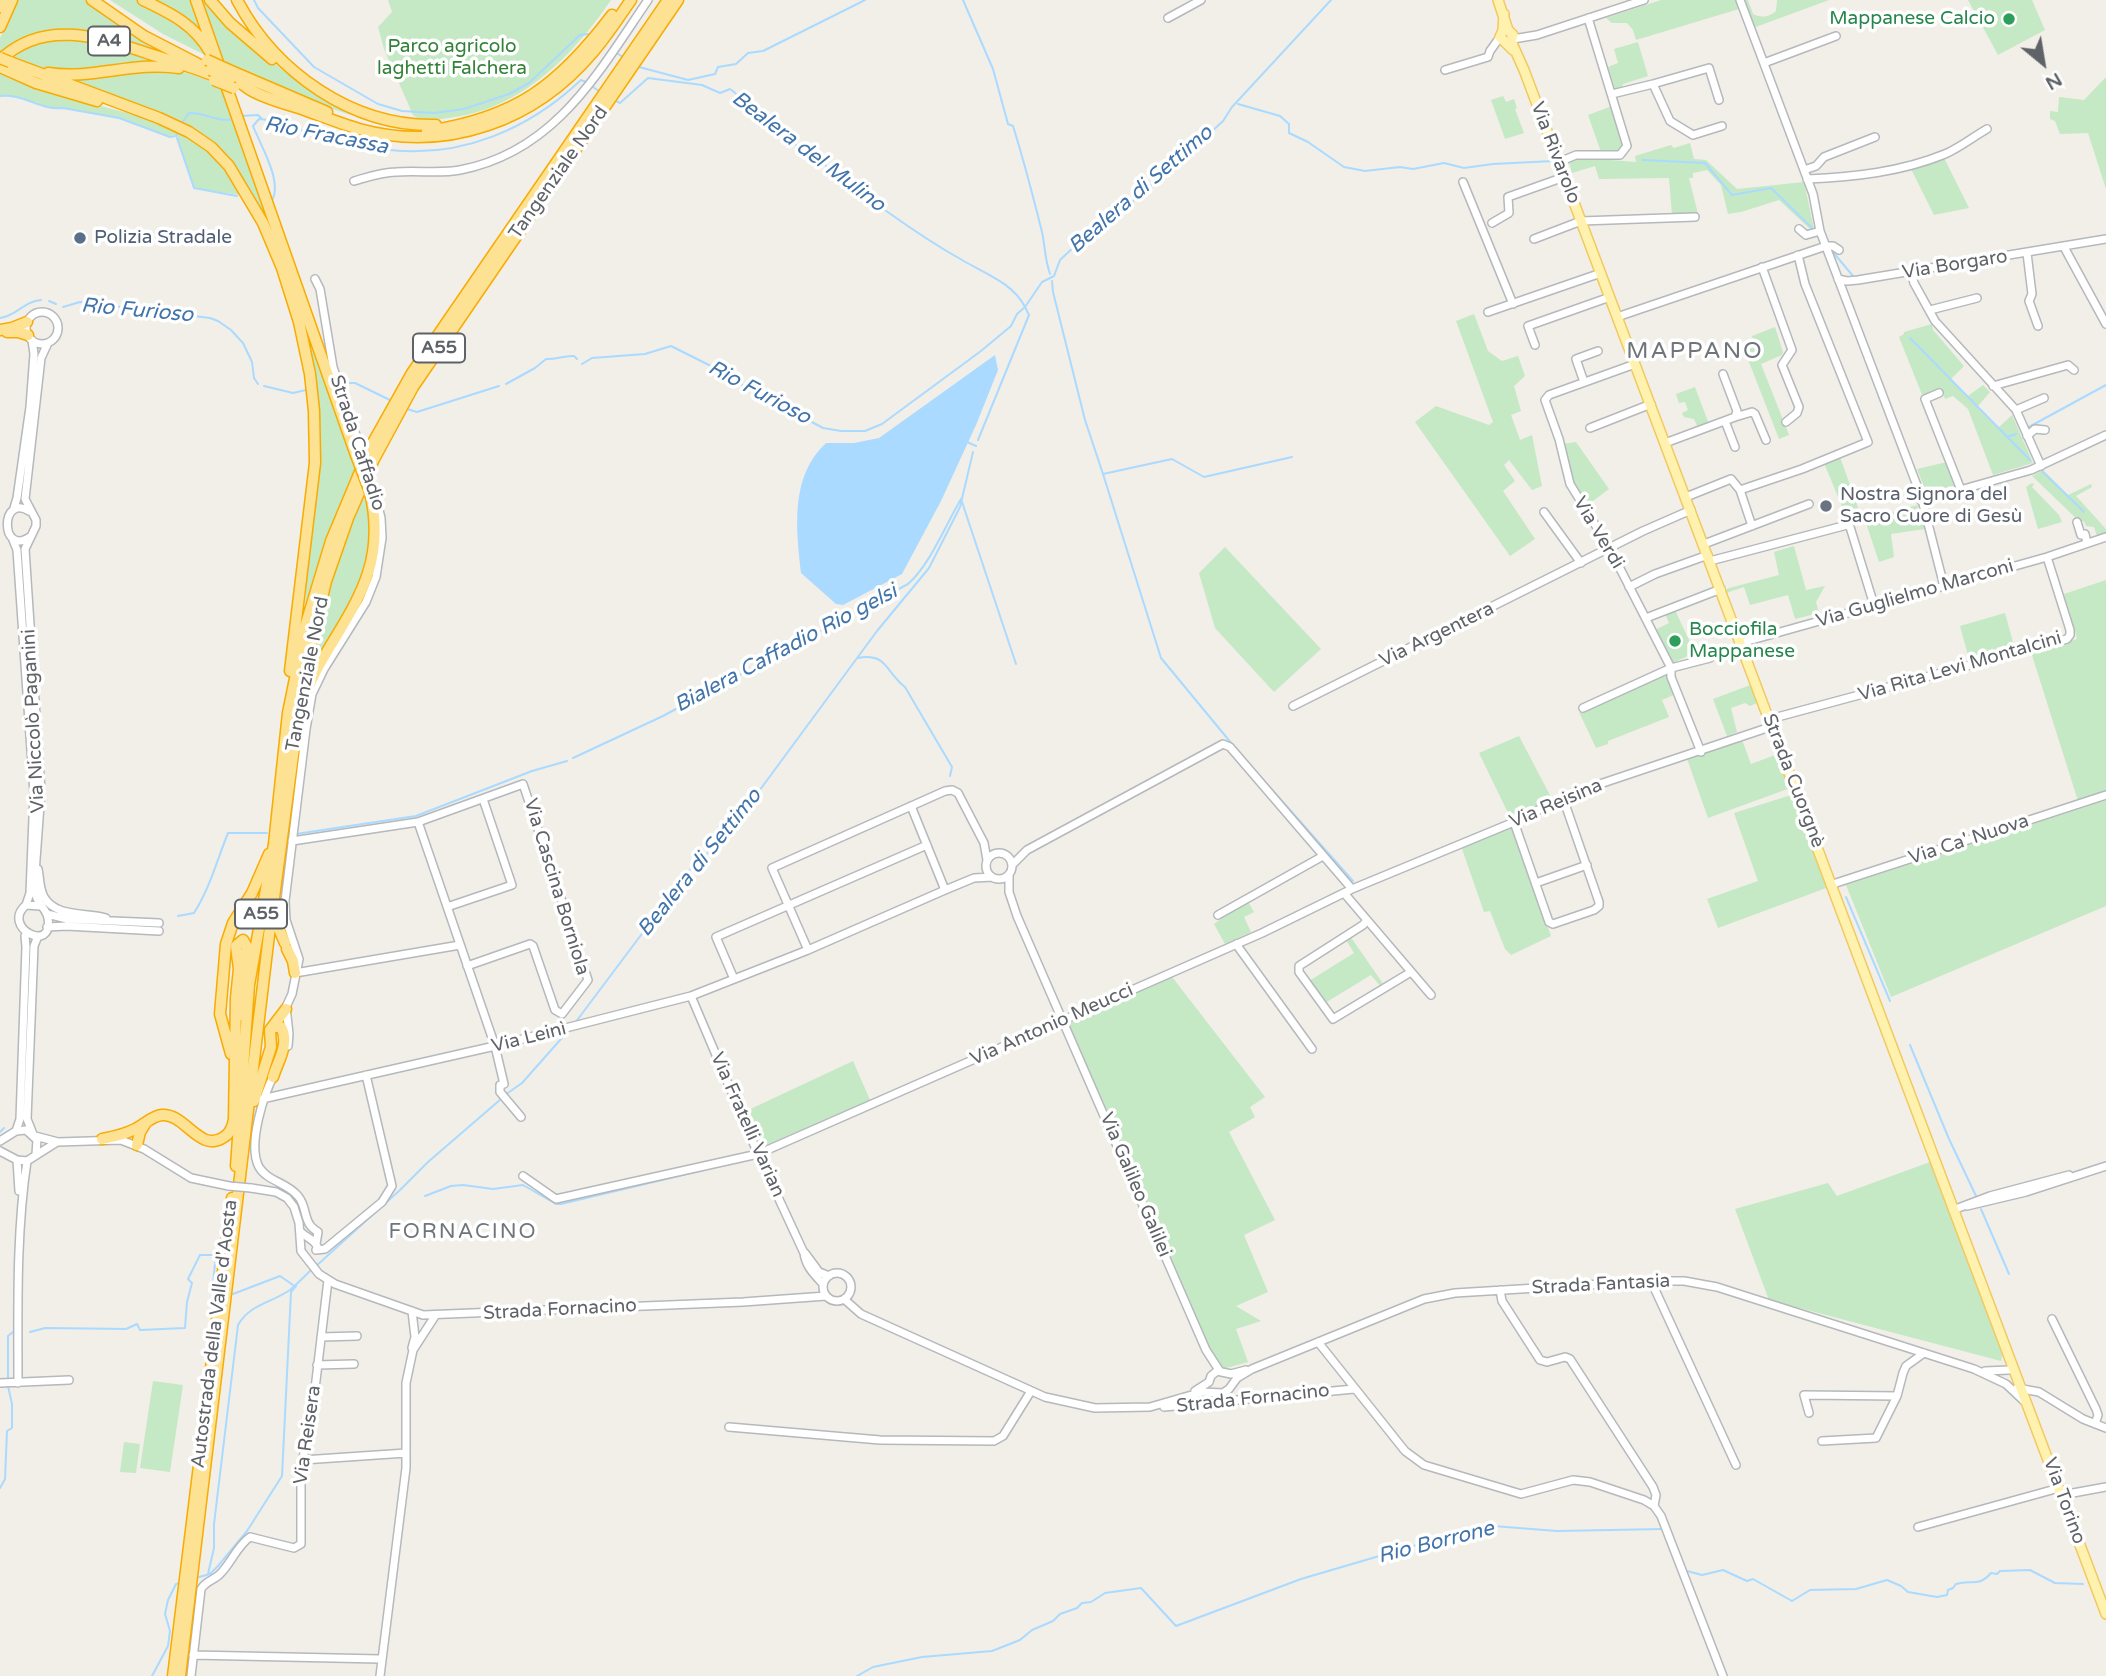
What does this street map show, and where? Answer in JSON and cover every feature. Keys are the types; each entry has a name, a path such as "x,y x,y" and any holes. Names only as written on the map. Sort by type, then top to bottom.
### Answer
{"highway":[{"path":"0,7 3,0"},
{"path":"0,27 12,0"},
{"path":"92,0 144,36 232,80 365,124 416,131 456,126 517,106 551,83 590,44 623,0"},
{"path":"103,0 211,71"},
{"name":"A55","path":"143,0 180,19 200,37 213,59 232,104 371,488 375,528 371,569 358,601 310,683 294,740"},
{"path":"196,0 232,104"},
{"path":"210,0 230,23 286,71 352,108 413,126 456,126"},
{"path":"237,0 249,22 272,51 316,88"},
{"name":"A4","path":"3,63 28,40 47,35 67,34 107,41 211,71 247,88 340,123 385,134 425,137 475,130 523,110 566,80 594,51 631,0"},
{"name":"Tangenziale Nord","path":"248,988 274,844 288,713 306,624 331,541 357,477 388,415 430,347 668,0"},
{"name":"Tangenziale Nord","path":"262,990 294,740 309,648 326,581 359,490 391,424 428,364 678,0"},
{"path":"3,63 145,112"},
{"name":"A55","path":"3,63 56,89 145,112 198,138 218,153 234,171 270,240 299,322 312,392 315,463 288,691 288,713"},
{"path":"26,70 65,75 159,66 188,71 211,71"},
{"path":"0,332 27,322"},
{"path":"0,332 18,332 30,338"},
{"path":"234,1068 220,1014 226,944 233,923 251,893 274,844"},
{"path":"280,858 275,918 293,961 295,973"},
{"path":"243,1051 240,1005 247,944 261,911"},
{"path":"102,1139 144,1127 154,1117 169,1115 202,1138 212,1141 222,1139 229,1132 233,1125 239,969 236,946 241,940 247,944"},
{"name":"Autostrada della Valle d'Aosta","path":"173,1676 236,1163 248,988"},
{"name":"Autostrada della Valle d'Aosta","path":"180,1676 262,990"},
{"path":"248,1121 271,1051 269,1032 286,1009"},
{"path":"273,1027 281,1027 285,1037 273,1077"},
{"path":"141,1147 144,1127"}],"main road":[{"path":"1498,0 1509,37"},
{"name":"Via Rivarolo","path":"1509,37 1581,221"},
{"name":"Strada Cuorgnè","path":"1581,221 1935,1158 1959,1208 1978,1274 2008,1354 2008,1369 2023,1389"},
{"name":"Via Torino","path":"2023,1389 2106,1614"}],"street":[{"path":"354,181 390,172 460,170 512,151 537,137 572,107 648,0"},
{"path":"1168,18 1200,0"},
{"path":"1445,70 1488,57 1490,51 1509,37 1588,18 1644,0"},
{"path":"1740,0 1813,194 1820,231 1907,456 1944,586"},
{"path":"1559,162 1576,155 1620,155 1625,150 1627,141 1588,18"},
{"path":"1763,63 1836,36"},
{"path":"1612,94 1709,68 1719,100"},
{"path":"1653,84 1670,121 1693,135 1722,126"},
{"path":"1807,179 1844,177 1916,165 1946,153 1987,128"},
{"path":"1804,170 1816,166 1824,157 1875,137"},
{"path":"1487,225 1508,213 1508,197 1564,177"},
{"path":"1463,182 1487,225 1513,304"},
{"name":"Via Rivarolo","path":"1581,221 1695,217"},
{"path":"1534,239 1581,221"},
{"path":"1798,229 1806,235 1820,231"},
{"name":"Via Borgaro","path":"1838,279 1847,281 1911,272 2106,239"},
{"path":"1617,317 1826,246 1839,250"},
{"path":"2064,247 2106,324"},
{"path":"2027,253 2032,293 2029,301 2038,326"},
{"path":"1740,490 1802,469 1868,442 1805,284 1798,255"},
{"path":"1762,267 1792,349 1782,365 1799,407 1786,422"},
{"path":"1911,272 1913,283 1935,321 2016,410 2041,467"},
{"path":"1488,312 1601,273"},
{"name":"Strada Caffadio","path":"315,279 320,289 332,366 358,451"},
{"path":"1535,345 1528,326 1610,297"},
{"path":"1930,310 1977,298"},
{"path":"14,508 30,407 34,354 27,322 38,312 47,312 58,324 57,333 48,343 41,358 25,499 33,515 36,526 30,537 13,540 5,533 2,524 5,514 14,508 30,511"},
{"path":"30,338 37,343 48,343"},
{"path":"1584,382 1576,359 1598,351"},
{"name":"Via Verdi","path":"1635,363 1549,395 1545,400 1559,439 1570,484 1610,549 1671,668 1671,677 1701,752"},
{"path":"1993,386 2068,365 2074,370"},
{"path":"1723,374 1737,411 1735,417"},
{"path":"1939,393 1925,399 1961,489"},
{"path":"2016,410 2044,398"},
{"path":"1590,428 1651,404"},
{"path":"1665,443 1752,412 1766,440"},
{"path":"1724,421 1735,447"},
{"path":"2027,436 2035,429 2045,430"},
{"path":"1921,501 2041,467 2106,435"},
{"path":"1686,497 1731,479 1740,490 1752,526"},
{"name":"Strada Caffadio","path":"312,1254 313,1228 304,1205 297,1194 267,1176 259,1167 256,1153 262,1099 289,1043 286,1009 292,994 299,956 285,914 312,694 324,669 366,602 376,577 382,538 381,518 371,488"},
{"path":"1704,544 1809,504"},
{"name":"Via Argentera","path":"1293,706 1643,531 1691,510"},
{"path":"1544,512 1581,563"},
{"path":"2077,522 2087,543"},
{"path":"1629,587 1709,558 1842,526 1850,527 1874,605"},
{"name":"Via Niccolò Paganini","path":"30,537 25,549 41,791 34,887 40,906"},
{"name":"Via Guglielmo Marconi","path":"1741,643 2047,557 2106,537"},
{"name":"Via Niccolò Paganini","path":"13,540 17,550 34,793 30,893 26,905"},
{"name":"Via Rita Levi Montalcini","path":"1772,723 2067,639 2070,630 2047,557"},
{"path":"1646,618 1721,589"},
{"path":"1583,708 1671,668 1710,658"},
{"name":"Via Reisina","path":"1348,891 1514,822 1563,798 1701,752 1772,723"},
{"path":"1009,892 1012,865 1027,850 1223,744 1230,747 1323,856 1367,920 1431,995"},
{"name":"Via Cascina Borniola","path":"292,841 418,822 523,785 588,980 562,1014 555,1010 530,944 467,966"},
{"path":"808,950 772,868 945,791 958,793 984,843 986,863 994,878 1003,882 1009,892"},
{"name":"Via Ca' Nuova","path":"1833,884 2106,795"},
{"path":"1514,822 1549,922 1553,924 1600,906 1563,798"},
{"path":"447,907 512,885 483,799"},
{"path":"911,806 945,890"},
{"path":"418,822 495,1046 504,1084 500,1085 503,1097 521,1117"},
{"path":"984,843 996,853 1027,850"},
{"path":"734,979 716,937 927,845"},
{"path":"974,878 996,853"},
{"path":"1005,854 1012,865"},
{"path":"1218,915 1323,856"},
{"path":"35,1155 38,1145 27,1119 34,946 38,936 47,927 159,927 63,911 51,905 40,886 37,865"},
{"path":"1536,883 1587,865"},
{"path":"974,878 994,878 1009,874"},
{"name":"Via Leinì","path":"262,1099 566,1029 691,996 808,950 974,878"},
{"name":"Via Antonio Meucci","path":"523,1176 556,1199 758,1154 1236,944 1348,891"},
{"name":"Via Galileo Galilei","path":"1009,892 1017,916 1206,1350 1219,1370"},
{"path":"38,936 25,936 20,933 15,923 17,912 26,905 40,906 47,914 67,919 97,922 110,920"},
{"path":"47,914 47,927"},
{"path":"1367,920 1299,966 1299,972 1334,1020 1411,972"},
{"path":"20,1206 13,1157 7,1143 20,1119 25,936"},
{"path":"1236,944 1312,1048"},
{"path":"295,973 460,945"},
{"name":"Via Fratelli Varian","path":"691,996 809,1269 823,1285"},
{"path":"0,1141 26,1130 58,1142 121,1140 141,1147 191,1178 276,1192 287,1198 297,1214 300,1245 312,1254 325,1249 382,1202 392,1186 366,1076"},
{"path":"18,1382 20,1206 27,1161 58,1142"},
{"path":"0,1151 27,1161"},
{"path":"2091,1171 2106,1160"},
{"path":"1959,1208 2026,1192 2106,1166"},
{"name":"Strada Fornacino","path":"300,1231 328,1280 412,1311 435,1316 826,1296"},
{"name":"Via Fratelli Varian","path":"804,1253 819,1272 830,1276"},
{"path":"839,1274 847,1278 851,1286 846,1297 832,1301 826,1296 823,1285 830,1276 839,1274"},
{"name":"Via Reisera","path":"191,1676 201,1589 208,1581 219,1576 245,1540 254,1537 294,1548 301,1544 300,1468 328,1280"},
{"path":"1651,1281 1736,1465"},
{"name":"Strada Fantasia","path":"1252,1369 1424,1299 1455,1293 1500,1290 1651,1281 1684,1282 1717,1287 1974,1369 2006,1384 2049,1397 2064,1409 2106,1428"},
{"name":"Strada Fornacino","path":"798,1297 816,1292 823,1285"},
{"path":"1500,1290 1502,1301 1540,1360 1546,1362 1565,1357 1570,1359 1653,1487 1656,1495 1654,1506 1724,1676"},
{"name":"Strada Fornacino","path":"846,1297 856,1311 1058,1402 1094,1408 1143,1407 1210,1404 1354,1389"},
{"path":"380,1676 380,1659 406,1468 407,1383 415,1331 412,1311"},
{"path":"413,1350 435,1316"},
{"path":"2052,1319 2096,1409 2098,1415 2095,1424"},
{"path":"321,1337 357,1336"},
{"name":"Strada Fornacino","path":"1318,1342 1405,1451 1424,1465 1521,1494 1573,1480 1590,1482 1644,1500 1654,1506"},
{"name":"Via Galileo Galilei","path":"1206,1350 1210,1379"},
{"path":"1822,1441 1876,1438 1898,1396 1906,1366 1924,1353"},
{"path":"317,1365 354,1364"},
{"path":"1252,1369 1232,1383 1226,1391 1216,1392 1210,1379 1219,1370 1228,1374 1252,1369"},
{"name":"Strada Fantasia","path":"1974,1369 2008,1369"},
{"path":"1994,1377 2001,1376 2008,1369"},
{"path":"1228,1374 1232,1383"},
{"name":"Strada Fornacino","path":"1143,1407 1198,1390 1210,1379"},
{"path":"0,1384 69,1380"},
{"name":"Strada Fantasia","path":"2006,1384 2029,1407"},
{"path":"729,1427 880,1440 994,1441 1003,1436 1031,1391"},
{"name":"Strada Fornacino","path":"1153,1406 1202,1392 1216,1392"},
{"path":"1809,1413 1804,1395 1898,1396"},
{"path":"303,1460 406,1453"},
{"path":"1918,1527 2061,1492 2106,1487"},
{"path":"193,1655 380,1659"}],"green space":[{"path":"18,0 85,0 138,37 168,54 103,36 60,31 19,41 0,54 0,38"},
{"path":"110,0 137,0 164,12 189,29 209,57 163,34"},
{"path":"150,0 192,0 205,39"},
{"path":"201,0 207,0 257,49 299,82 320,95 363,114 375,123 321,105 224,64"},
{"name":"Parco agricolo laghetti Falchera","path":"388,0 611,0 573,48 528,88 484,110 423,122 413,115 384,49 378,27 392,12"},
{"path":"1661,0 1736,0 1739,9 1636,40 1627,23 1612,23 1606,18"},
{"path":"1743,0 1748,0 1753,14 1762,17 1776,11 1777,0 1829,0 1753,28"},
{"name":"Mappanese Calcio","path":"1968,0 2032,0 2045,30 1998,55"},
{"path":"60,38 98,43 163,62 54,72 8,57 27,44"},
{"path":"1638,42 1648,76 1623,84 1621,89 1615,89 1608,67 1618,63 1614,49"},
{"path":"137,69 178,70 219,84 247,153 283,257 240,175 215,146 64,79"},
{"path":"0,72 60,95 137,116 188,137 209,152 227,171 240,195 194,188 176,135 170,136 119,118 47,107 8,95 0,96"},
{"path":"2106,77 2106,189 2088,133 2060,134 2055,121 2050,119 2050,111 2058,112 2059,97 2084,100"},
{"path":"1503,96 1506,102 1514,99 1524,133 1505,139 1491,100"},
{"path":"1612,106 1624,146 1618,152 1601,152 1588,115"},
{"path":"1690,143 1694,159 1706,160 1737,189 1804,182 1814,229 1810,229 1779,200 1728,214 1721,185 1707,170 1693,173 1693,178 1689,178 1698,214 1672,215 1669,178 1599,179 1595,166 1572,173 1569,162 1585,158 1636,162 1635,156 1671,145 1674,148"},
{"path":"1943,156 1969,208 1934,215 1911,169"},
{"path":"294,289 356,467 335,518 304,617 317,453"},
{"path":"1474,314 1488,351 1502,361 1518,356 1525,376 1514,386 1521,411 1511,415 1520,440 1532,435 1542,486 1532,490 1509,460 1504,465 1515,481 1503,491 1535,539 1510,556 1415,422 1436,406 1489,425 1493,422 1456,321"},
{"path":"1932,324 1933,330 1964,366 1951,379 1968,396 1983,385 1990,392 1978,406 1998,428 2012,415 2033,463 1993,475 1968,409 1953,396 1945,399 1941,389 1923,397 1899,337 1904,332"},
{"path":"1775,327 1782,355 1761,364 1789,435 1779,439 1742,344 1753,340 1752,336"},
{"path":"1695,387 1709,424 1698,428 1694,419 1684,417 1682,413 1688,410 1685,402 1679,403 1676,394"},
{"path":"1576,442 1609,489 1585,507 1570,478 1562,444"},
{"path":"1840,457 1860,513 1846,516 1824,463"},
{"path":"1947,462 1957,485 1927,494 1917,469"},
{"path":"2043,470 2068,495 2091,484 2092,487 2076,496 2106,529 2106,533 2097,536 2094,527 2086,526 2084,521 2080,522 2032,476"},
{"path":"2032,483 2032,487 2059,515 2062,522 2038,529 2026,487"},
{"path":"365,491 372,532 363,585 308,675 339,559"},
{"path":"1917,505 1925,529 1891,534 1894,557 1879,562 1865,520"},
{"path":"1794,546 1806,590 1825,586 1816,602 1819,613 1795,619 1788,595 1750,605 1744,587 1726,593 1725,590 1729,588 1779,575 1774,552"},
{"path":"1225,547 1321,649 1274,692 1215,628 1199,573"},
{"path":"2106,580 2106,791 2078,801 2031,652 2077,639 2064,594"},
{"name":"Bocciofila Mappanese","path":"1675,610 1695,653 1672,663 1655,630 1669,623 1665,614"},
{"path":"2005,613 2014,646 1969,659 1960,626"},
{"path":"1668,671 1676,694 1662,700 1669,717 1596,748 1579,712"},
{"path":"1753,684 1759,702 1731,708 1737,732 1727,736 1713,699"},
{"path":"1519,736 1552,799 1510,817 1479,753"},
{"path":"1741,737 1751,764 1778,754 1793,787 1708,818 1686,756"},
{"path":"1791,795 1829,887 1718,928 1707,899 1758,881 1734,813"},
{"path":"2106,800 2106,906 1891,997 1846,885"},
{"path":"1512,826 1551,936 1511,955 1505,949 1490,911 1484,912 1462,849 1463,846"},
{"path":"1247,900 1254,912 1244,917 1251,932 1225,944 1214,924"},
{"path":"1350,936 1384,985 1381,987 1371,975 1325,1003 1309,981 1354,953 1346,940"},
{"path":"1169,973 1265,1097 1250,1107 1255,1117 1229,1132 1275,1220 1244,1235 1268,1292 1236,1306 1261,1321 1236,1329 1248,1362 1219,1370 1063,1020"},
{"path":"853,1061 870,1100 766,1145 758,1142 744,1112"},
{"path":"1930,1162 2003,1351 2001,1361 1769,1300 1735,1209 1828,1183 1837,1196"},
{"path":"153,1381 183,1385 170,1472 140,1468"},
{"path":"124,1442 140,1444 136,1473 120,1472"}],"water":[{"path":"995,355 998,370 976,425 941,501 902,574 843,605 836,604 801,573 798,504 806,471 814,456 826,443 854,443 879,438"}],"waterway":[{"path":"254,0 258,8 314,67 378,104 402,111 434,113 464,109 509,94 529,83 580,35 589,34"},
{"path":"639,67 688,80 715,74 718,67 736,64 748,53 763,51 865,0"},
{"path":"963,0 993,69 1008,124 1013,126 1042,232 1050,274"},
{"name":"Bealera di Settimo","path":"978,440 1029,315 1025,307 1042,282 1054,276 1060,260 1076,245 1103,228 1161,173 1181,160 1223,121 1232,107 1331,0"},
{"path":"615,52 623,57"},
{"name":"Rio Furioso","path":"582,364 592,358 645,354 671,346 823,428 865,431 882,424 981,351 1011,326 1017,314 1025,307 1006,285 923,236 867,197 800,148 774,124 757,115 730,89 720,93 702,85 648,78 620,103 616,101"},
{"name":"Rio Fracassa","path":"272,200 275,192 273,173 253,126 259,119 383,149 443,149 468,144 517,126 539,113 581,80 586,82"},
{"path":"593,87 599,91"},
{"name":"Bealera del Mulino","path":"0,96 16,97 47,107 119,118 170,137 178,133"},
{"path":"1238,104 1280,116 1289,124 1289,133 1308,142 1344,167 1365,171 1400,167 1413,169 1444,163 1464,168 1553,161"},
{"name":"Bealera del Mulino","path":"182,123 189,113 222,120 234,119"},
{"name":"Bealera del Mulino","path":"241,116 258,115 261,118"},
{"name":"Rio Fracassa","path":"177,138 194,188 237,196"},
{"path":"1643,160 1705,163 1732,195 1771,188 1811,227"},
{"path":"1832,251 1853,276"},
{"path":"1052,281 1085,420 1103,474 1172,459 1204,477 1292,457"},
{"name":"Rio Furioso","path":"0,318 41,300"},
{"name":"Rio Furioso","path":"49,301 56,304"},
{"name":"Rio Furioso","path":"63,307 80,302 218,321 243,343 258,384"},
{"path":"1910,338 2030,460"},
{"name":"Rio Furioso","path":"506,384 546,359 570,356 577,359"},
{"name":"Rio Furioso","path":"342,383 355,383 392,401"},
{"path":"2027,428 2106,385"},
{"name":"Rio Furioso","path":"264,386 293,393 306,390"},
{"name":"Rio Furioso","path":"407,409 417,412 499,386"},
{"path":"2007,437 2016,434"},
{"path":"967,442 976,446"},
{"name":"Bealera di Settimo","path":"575,1023 695,863 720,844 877,631 929,568 960,507 973,452"},
{"path":"2042,471 2084,512"},
{"path":"1103,474 1161,658 1232,744"},
{"path":"961,499 1016,664"},
{"name":"Bialera Caffadio Rio gelsi","path":"573,758 663,716 908,584 930,555 961,499"},
{"path":"858,658 868,657 881,661 905,687 952,767 950,776"},
{"path":"1242,756 1353,881"},
{"name":"Bialera Caffadio Rio gelsi","path":"296,834 416,816 532,771 567,761"},
{"name":"Bialera Caffadio Rio gelsi","path":"178,916 194,913 209,884 228,833 267,833"},
{"path":"1846,897 1890,1001"},
{"name":"Bealera di Settimo","path":"505,1095 522,1083 569,1030"},
{"path":"1910,1045 1976,1196"},
{"name":"Bealera di Settimo","path":"315,1267 428,1162 501,1099"},
{"path":"0,1132 4,1128"},
{"path":"425,1196 451,1186 493,1189 523,1185 556,1204 561,1204 704,1170"},
{"path":"1981,1209 2009,1274"},
{"path":"30,1332 45,1328 126,1329 137,1324 140,1330 185,1328 192,1283 188,1279 200,1255 216,1255 212,1292"},
{"path":"208,1574 214,1548 214,1524 238,1325 249,1312 290,1290 311,1270"},
{"path":"233,1294 280,1276 293,1285"},
{"path":"199,1577 210,1574 247,1531 282,1476 291,1292 296,1286"},
{"path":"8,1380 8,1336 13,1332"},
{"path":"0,1488 5,1479 7,1431 12,1428 12,1404 8,1386"},
{"name":"Rio Borrone","path":"857,1676 873,1667 922,1657 992,1651 1020,1640 1060,1614 1077,1608 1082,1603 1091,1602 1105,1593 1141,1588 1176,1626 1301,1579 1478,1527 1557,1531 1663,1529"},
{"name":"Rio Borrone","path":"1687,1571 1702,1575 1723,1570 1747,1581 1753,1579 1792,1601 1810,1590 1856,1589 1887,1580 1908,1592 1937,1597 1947,1595 1948,1590 1956,1584 1978,1582 1991,1573 1997,1574 2000,1571 2030,1570 2055,1583 2083,1584"},
{"path":"152,1676 168,1646 170,1631 165,1614 168,1600 176,1584 180,1583"}],"place":[{"name":"Mappanese Calcio","path":"2009,19"},
{"name":"Polizia Stradale","path":"80,238"},
{"name":"Nostra Signora del Sacro Cuore di Gesù","path":"1826,506"},
{"name":"Bocciofila Mappanese","path":"1675,641"}],"district":[{"name":"MAPPANO","path":"1695,352"},
{"name":"FORNACINO","path":"463,1232"}]}
